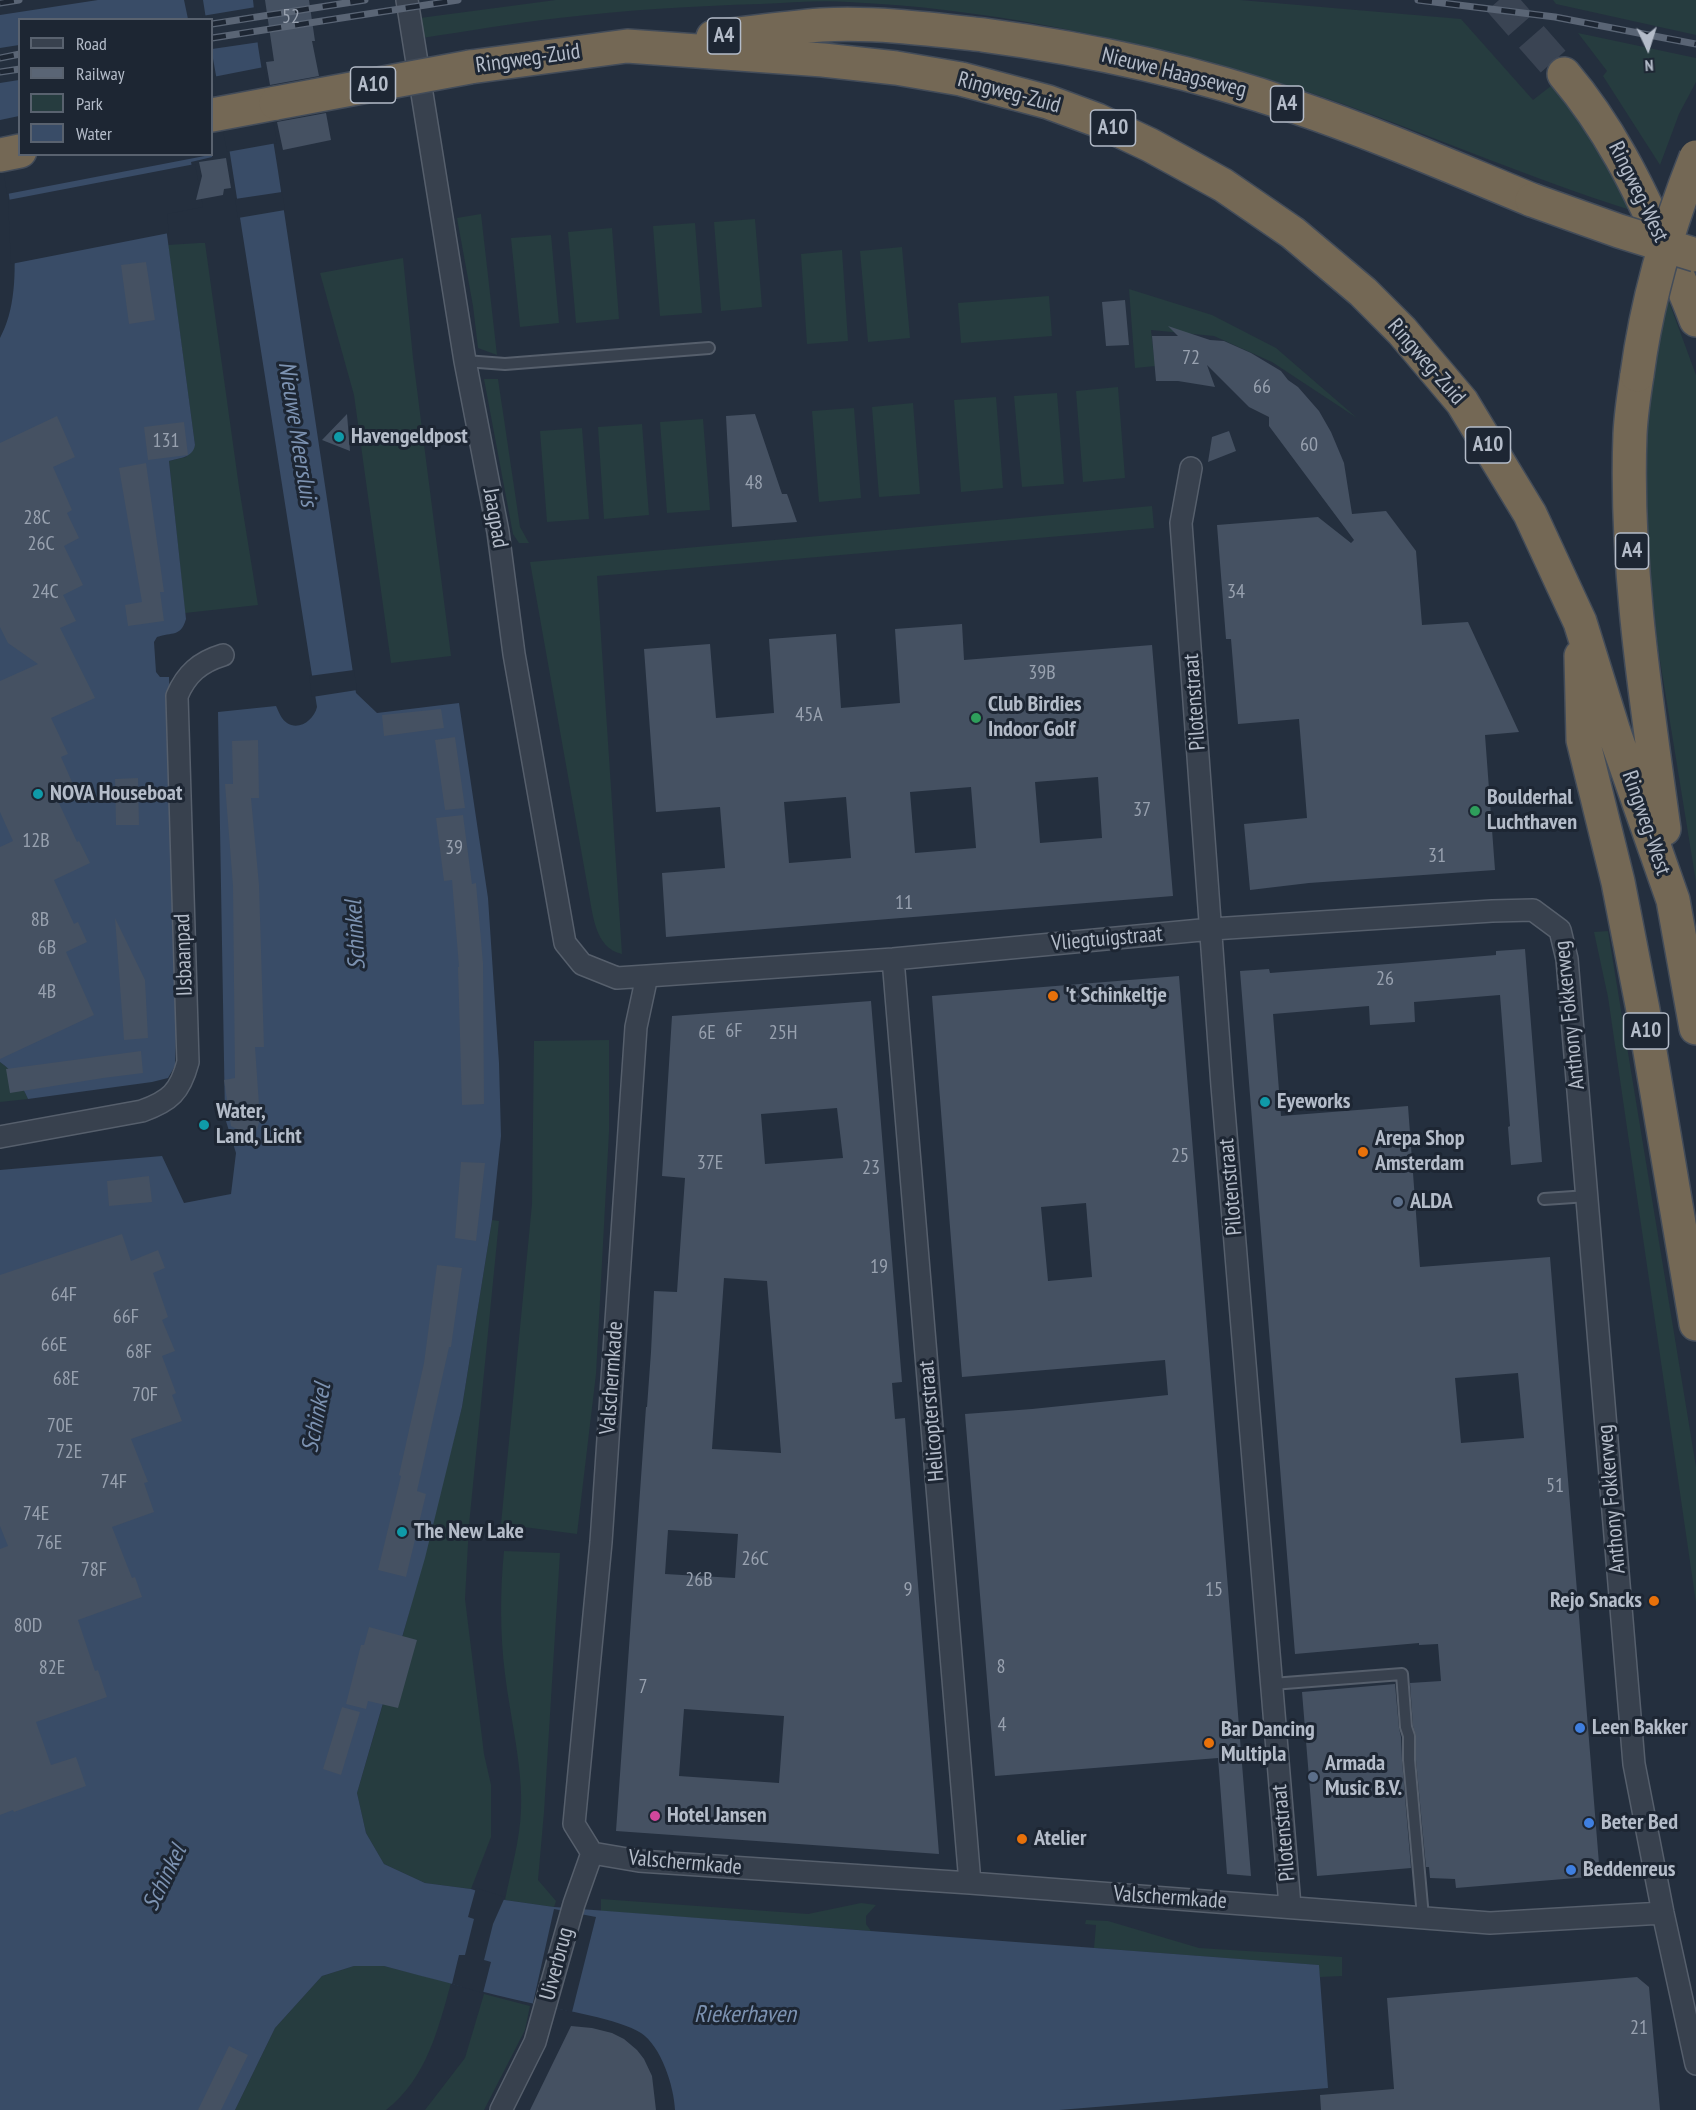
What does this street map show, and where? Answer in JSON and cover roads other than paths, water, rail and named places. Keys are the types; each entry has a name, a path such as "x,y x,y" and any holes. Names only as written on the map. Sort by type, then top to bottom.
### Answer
{"highway":[{"name":"Nieuwe Haagseweg","path":"627,46 821,25 893,26 943,30 1086,51 1170,70 1297,107 1532,200 1618,231 1696,255"},
{"name":"Ringweg-Zuid","path":"213,115 470,67 627,46 823,60 961,78 1038,99 1097,120 1150,145 1223,185 1293,233 1363,292 1402,331 1462,402 1530,514 1580,622"},
{"name":"Ringweg-West","path":"1564,74 1584,98 1625,162 1696,320"},
{"path":"0,155 18,151"},
{"name":"A4","path":"1673,900 1641,668 1629,499 1630,431 1642,337 1655,280 1696,157"},
{"name":"Ringweg-West","path":"1580,622 1614,732 1673,900 1696,1028"},
{"name":"A10","path":"1580,622 1583,740 1618,882 1643,1010 1696,1324"}],"street":[{"name":"Jaagpad","path":"407,0 465,361 498,532 514,654 565,943 582,964 617,978 647,976"},
{"name":"Pilotenstraat","path":"1191,468 1181,523 1222,1086 1290,1906"},
{"name":"IJsbaanpad","path":"0,1137 142,1111 162,1104 183,1080 188,1062 177,696 192,670 223,655"},
{"name":"Vliegtuigstraat","path":"647,976 893,959 1212,929 1492,911 1533,910 1560,930"},
{"name":"Anthony Fokkerweg","path":"1560,930 1568,958 1634,1764 1696,2064"},
{"name":"Helicopterstraat","path":"893,959 970,1883"},
{"name":"Valschermkade","path":"647,976 636,1028 601,1542 574,1824 592,1853 639,1861 1290,1906 1490,1923 1663,1913"},
{"name":"Uiverbrug","path":"501,2110 535,2042 574,1904 592,1853"}],"lane":[{"path":"465,361 505,364 709,348"},
{"path":"1544,1199 1588,1196"},
{"path":"1272,1684 1402,1674 1423,1917"}],"water":[{"path":"0,0 184,0 188,18 18,18 18,156 212,156 191,162 200,206 164,212 195,445 189,455 169,461 186,619 179,631 157,637 154,642 156,672 160,677 169,677 177,1004 175,1066 168,1078 152,1082 28,1099 17,1078 0,1062 0,338 9,316 14,291 15,264 11,207 0,129"},
{"path":"203,0 253,0 258,46 356,693 377,713 459,703 488,898 499,1063 501,1136 492,1220 462,1407 425,1558 357,1793 366,1833 384,1864 425,1883 471,1889 505,1900 554,1907 1319,1965 1328,2088 1059,2110 675,2110 669,2079 655,2047 641,2033 631,2028 605,2019 497,1995 384,1966 354,1966 322,1976 275,2028 235,2110 0,2110 0,1170 162,1156 184,1203 231,1194 236,1153 225,1118 218,712 276,706 285,721 296,726 309,720 317,707 213,59 213,18 206,18"}],"tunnel":[{"path":"1499,0 1564,74"}],"railway":[{"path":"0,3 19,0"},
{"path":"213,24 365,0"},
{"path":"213,38 458,0"},
{"path":"1418,0 1555,17 1696,44"},
{"path":"0,58 18,54"},
{"path":"0,72 18,69"}],"place":[{"name":"Havengeldpost","path":"339,437"},
{"name":"Club Birdies Indoor Golf","path":"976,718"},
{"name":"NOVA Houseboat","path":"38,794"},
{"name":"Boulderhal Luchthaven","path":"1475,811"},
{"name":"'t Schinkeltje","path":"1053,996"},
{"name":"Eyeworks","path":"1265,1102"},
{"name":"Water, Land, Licht","path":"204,1125"},
{"name":"Arepa Shop Amsterdam","path":"1363,1152"},
{"name":"ALDA","path":"1398,1202"},
{"name":"The New Lake","path":"402,1532"},
{"name":"Rejo Snacks","path":"1654,1601"},
{"name":"Leen Bakker","path":"1580,1728"},
{"name":"Bar Dancing Multipla","path":"1209,1743"},
{"name":"Armada Music B.V.","path":"1313,1777"},
{"name":"Hotel Jansen","path":"655,1816"},
{"name":"Beter Bed","path":"1589,1823"},
{"name":"Atelier","path":"1022,1839"},
{"name":"Beddenreus","path":"1571,1870"}],"water label":[{"name":"Nieuwe Meersluis","path":"297,434"},
{"name":"Schinkel","path":"356,935"},
{"name":"Schinkel","path":"317,1418"},
{"name":"Schinkel","path":"165,1878"},
{"name":"Riekerhaven","path":"745,2015"}]}
